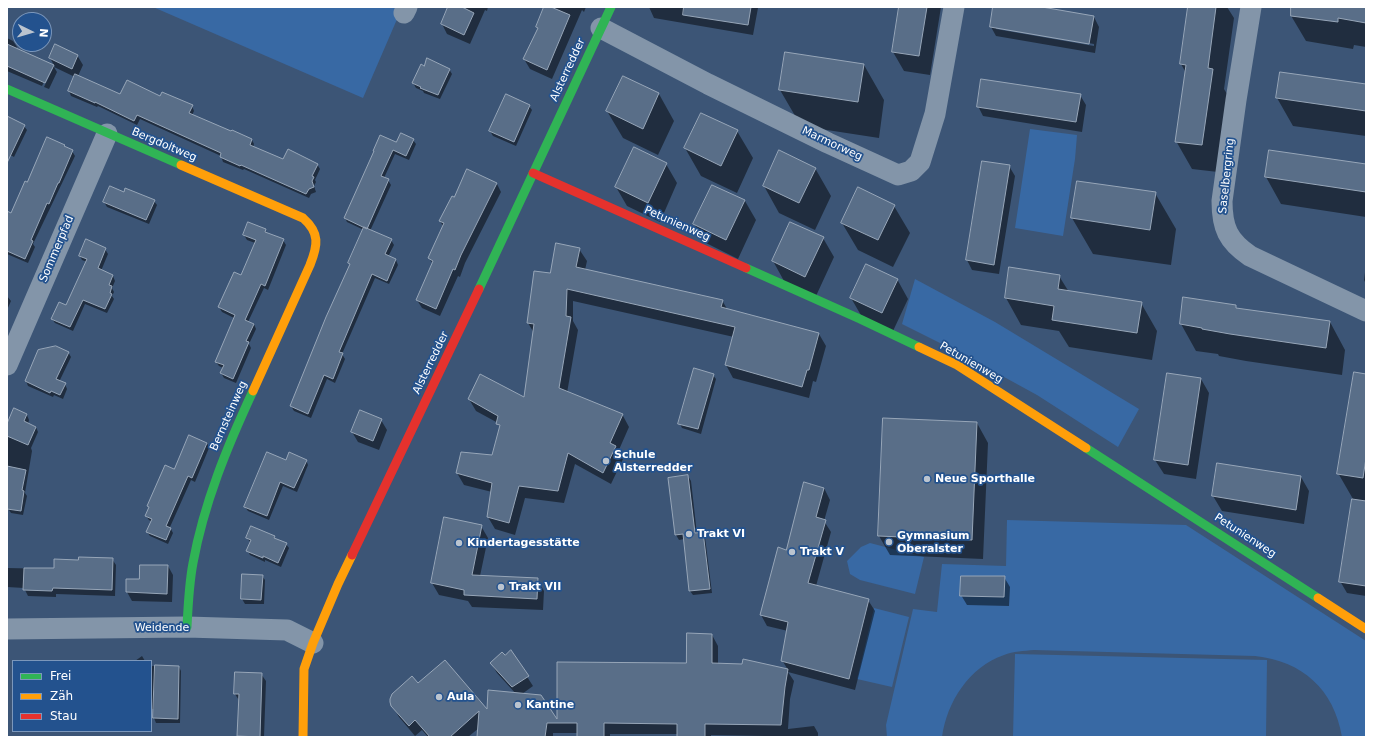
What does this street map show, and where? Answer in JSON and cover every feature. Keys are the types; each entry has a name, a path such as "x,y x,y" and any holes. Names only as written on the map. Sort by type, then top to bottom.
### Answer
{"street":[{"name":"Alsterredder","path":"303,737 304,669 338,584 611,7"},
{"name":"Marmorweg","path":"601,28 708,84 828,143 898,175 911,172 920,162 935,114 954,7"},
{"name":"Saselbergring","path":"1251,7 1222,201 1222,218 1226,231 1235,244 1250,256 1366,311"},
{"name":"Bergdoltweg","path":"7,89 295,215 310,224"},
{"name":"Sommerpfad","path":"7,365 107,134"},
{"name":"Petunienweg","path":"533,173 860,319 957,365 1366,629"},
{"name":"Bernsteinweg","path":"187,627 189,590 193,563 206,508 234,430 314,256 316,241 314,229 310,224"},
{"name":"Weidende","path":"7,629 187,627 287,630 313,644"}],"shaded area":[{"path":"153,7 394,7 401,10 363,98"},
{"path":"1030,129 1077,135 1075,159 1063,236 1015,228"},
{"path":"915,279 995,322 1139,409 1118,447 1037,395 962,354 902,324"},
{"path":"1007,520 1186,525 1366,641 1366,737 1342,737 1338,720 1332,705 1313,680 1301,671 1272,659 1255,656 1034,650 1004,655 980,668 970,677 962,687 949,711 942,737 887,737 886,725 913,609 937,612 942,564 1006,566"},
{"path":"870,543 924,557 915,594 860,580 850,574 847,561 861,547"},
{"path":"874,608 909,617 892,687 857,679"},
{"path":"1015,654 1267,660 1266,737 1013,737"}],"building":[{"path":"448,7 462,7 474,13 464,35 441,24"},
{"path":"544,7 551,7 570,15 547,70 523,59 538,28 536,27"},
{"path":"684,7 751,7 748,25 683,15"},
{"path":"899,7 927,7 919,56 892,52"},
{"path":"993,7 1042,7 1094,16 1089,44 990,27"},
{"path":"1188,7 1216,7 1208,68 1213,69 1202,145 1175,142 1186,65 1180,64"},
{"path":"1291,7 1366,7 1366,23 1338,18 1338,22 1291,16"},
{"path":"7,44 12,46 12,52 25,52 54,65 45,83 7,66"},
{"path":"55,44 78,55 72,69 49,58"},
{"path":"785,52 864,64 858,102 779,90"},
{"path":"427,58 450,69 438,95 412,83 421,64 424,66"},
{"path":"1280,72 1366,84 1366,111 1276,98"},
{"path":"75,74 120,94 127,80 160,96 162,92 193,105 189,113 252,139 250,145 283,159 288,149 318,164 312,176 314,177 312,181 314,187 309,189 306,194 220,157 221,153 137,115 134,121 68,91"},
{"path":"623,76 659,93 643,129 606,111"},
{"path":"981,79 1081,94 1076,122 977,107"},
{"path":"506,94 530,105 514,142 489,131"},
{"path":"701,113 738,130 721,166 684,148"},
{"path":"7,116 25,125 7,163"},
{"path":"401,133 414,139 406,156 393,150 381,176 389,179 367,229 344,218 380,135 396,142"},
{"path":"47,137 73,150 49,204 47,203 31,240 33,241 25,259 7,251 7,211 11,213"},
{"path":"634,147 667,163 648,203 615,187"},
{"path":"779,150 816,168 799,203 763,186"},
{"path":"1269,150 1366,164 1366,192 1265,177"},
{"path":"982,161 1010,165 994,265 966,260"},
{"path":"467,169 497,183 455,270 453,269 436,309 416,300 433,261 428,258 444,223 439,221 452,196 454,197"},
{"path":"1077,181 1156,192 1150,230 1071,218"},
{"path":"712,185 745,200 726,240 693,224"},
{"path":"110,186 124,192 125,188 155,200 146,220 103,202"},
{"path":"858,187 895,205 878,240 841,223"},
{"path":"248,222 266,229 265,232 284,239 265,286 261,284 245,320 254,324 246,341 249,342 233,379 220,373 224,365 215,362 235,315 218,307 234,272 241,275 256,240 243,235"},
{"path":"790,222 824,237 805,277 772,261"},
{"path":"364,227 392,239 385,254 396,259 387,281 372,274 339,352 343,353 333,379 324,375 308,414 290,406"},
{"path":"86,239 106,248 98,268 113,275 109,285 112,286 110,293 112,294 105,309 83,300 70,327 51,319 59,302 66,305 87,259 79,256"},
{"path":"556,243 580,248 576,267 723,300 721,307 819,333 809,370 807,370 802,387 725,365 735,327 567,289 566,316 571,317 559,388 623,414 610,443 616,446 603,473 568,453 558,491 519,486 509,523 487,517 492,483 456,473 461,452 492,455 500,425 496,424 498,416 468,399 480,374 524,397 534,324 527,323 534,271 550,273"},
{"path":"866,264 898,279 882,313 850,298"},
{"path":"1009,267 1060,275 1058,289 1142,302 1137,333 1052,320 1054,306 1005,298"},
{"path":"1183,297 1236,305 1236,308 1330,321 1326,348 1230,334 1180,324"},
{"path":"56,346 69,352 56,379 66,383 60,395 51,391 50,393 25,381 38,350"},
{"path":"694,368 714,374 698,429 678,424"},
{"path":"1354,372 1366,374 1366,458 1363,478 1337,474"},
{"path":"1167,373 1201,378 1188,465 1154,460"},
{"path":"14,408 27,414 24,421 36,427 28,445 7,436 7,424"},
{"path":"360,410 382,419 373,441 351,432"},
{"name":"Neue Sporthalle","path":"883,418 977,422 972,540 878,536"},
{"path":"189,435 207,443 192,478 188,476 166,526 171,528 166,540 146,532 152,519 145,516 149,507 147,506 165,465 174,469"},
{"path":"267,452 286,460 289,452 307,460 294,488 280,482 267,516 244,507"},
{"path":"1217,463 1301,476 1296,510 1212,496"},
{"path":"7,466 26,470 22,490 24,491 21,511 7,509"},
{"name":"Trakt VI","path":"688,475 695,533 703,532 710,589 689,591 683,534 675,535 668,478"},
{"path":"804,482 824,488 816,517 826,520 808,583 869,599 849,679 781,661 788,622 760,615 778,547 786,550"},
{"path":"1352,499 1366,501 1366,586 1339,582"},
{"path":"444,517 482,525 472,575 538,578 537,599 464,595 464,590 431,583"},
{"path":"251,526 275,536 274,538 287,543 278,563 263,556 263,558 246,551 251,540 246,538"},
{"path":"79,557 113,558 112,590 53,588 52,591 23,590 24,568 54,568 54,559 78,560"},
{"path":"140,565 168,565 167,594 126,592 126,579 139,579"},
{"path":"242,574 263,575 261,600 241,599"},
{"path":"961,576 1005,576 1004,597 960,596"},
{"path":"687,633 712,634 712,663 742,664 743,659 788,669 781,725 705,724 705,737 677,737 677,724 604,723 604,737 577,737 577,723 547,723 545,737 477,737 479,711 450,737 430,737 415,720 409,726 391,706 390,702 392,694 412,676 418,683 445,660 487,709 488,690 541,695 557,719 557,662 686,663"},
{"path":"511,650 529,676 512,687 490,663 502,652 505,655"},
{"path":"155,665 179,666 178,719 153,718"},
{"path":"235,672 262,673 260,737 237,736 239,694 234,694"}],"traffic: fast":[{"path":"479,289 611,7"},
{"path":"7,89 181,165"},
{"path":"746,268 919,347"},
{"path":"187,627 192,571 203,519 225,454 253,391"},
{"path":"1086,448 1318,598"}],"traffic: slow":[{"path":"181,165 303,218 315,234 316,245 310,265 253,391"},
{"path":"919,347 957,365 1086,448"},
{"path":"303,737 304,669 313,643 352,555"},
{"path":"1318,598 1366,629"}],"traffic: jam":[{"path":"533,173 746,268"},
{"path":"352,555 479,289"}],"place":[{"name":"Schule Alsterredder","path":"606,461"},
{"name":"Neue Sporthalle","path":"927,479"},
{"name":"Trakt VI","path":"689,534"},
{"name":"Gymnasium Oberalster","path":"889,542"},
{"name":"Kindertagesstätte","path":"459,543"},
{"name":"Trakt V","path":"792,552"},
{"name":"Trakt VII","path":"501,587"},
{"name":"Aula","path":"439,697"},
{"name":"Kantine","path":"518,705"}]}
